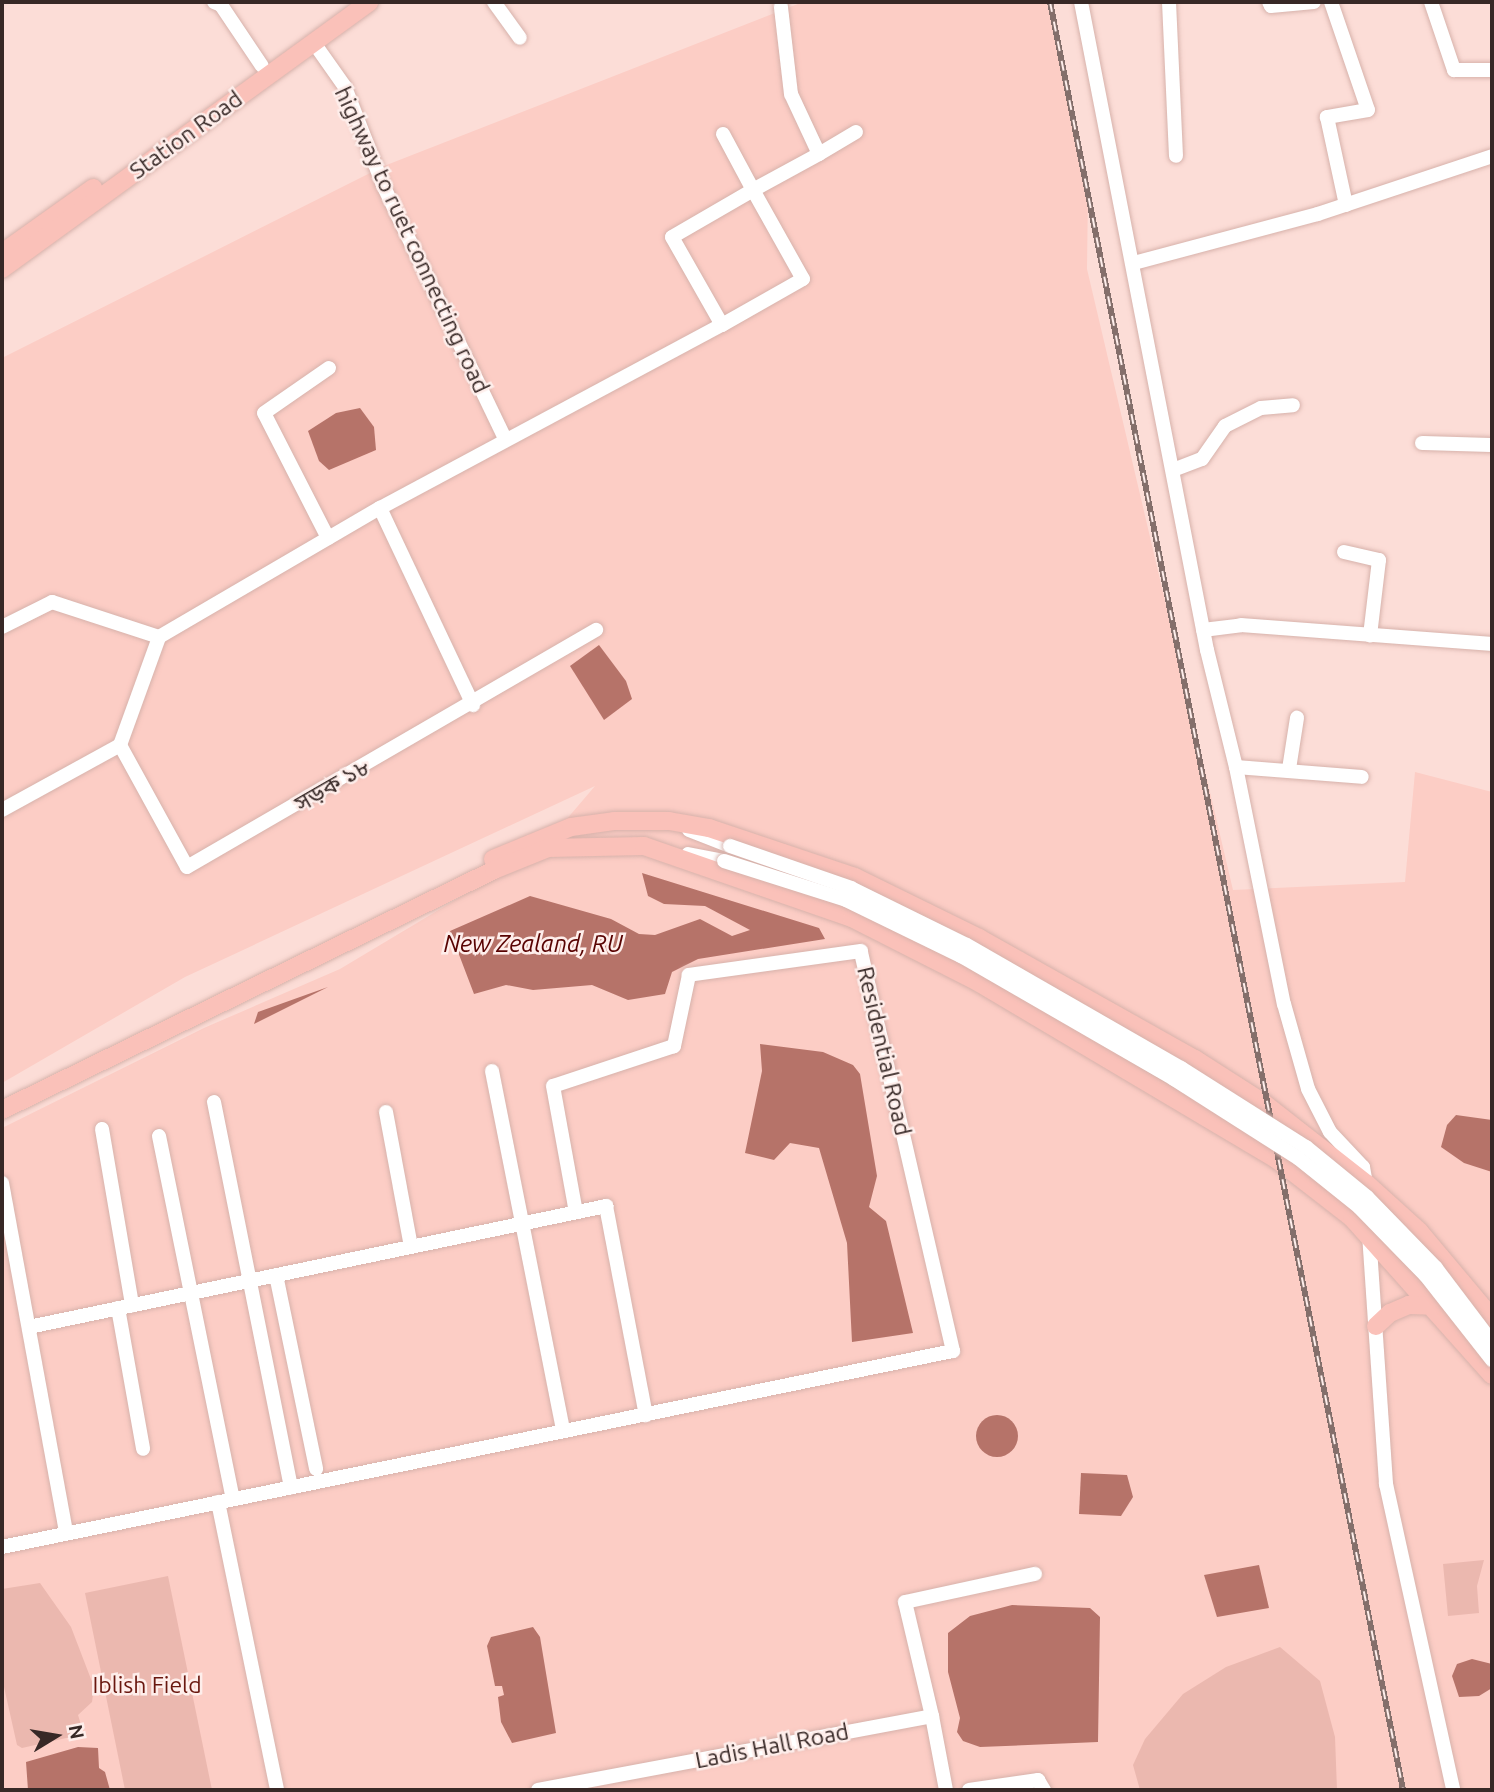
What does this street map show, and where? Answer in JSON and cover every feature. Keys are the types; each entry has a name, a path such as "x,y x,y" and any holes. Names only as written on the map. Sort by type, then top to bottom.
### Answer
{"main road":[{"name":"Station Road","path":"2,253 350,2"},
{"name":"Station Road","path":"2,269 369,2"},
{"path":"2,1097 526,843 571,827 614,821 669,821 709,828 855,877 979,938 1195,1059 1265,1104 1367,1184 1419,1231 1492,1318"},
{"path":"2,1110 494,870 548,848 644,846 852,918 978,982 1276,1159 1307,1179 1369,1236 1434,1306 1492,1375"},
{"path":"1376,1326 1390,1313 1409,1305 1434,1306"}],"street":[{"path":"214,2 221,5 262,66"},
{"path":"494,2 520,38"},
{"path":"1081,2 1134,263 1203,631 1236,767 1284,1004 1308,1089 1330,1132 1363,1167 1367,1184 1386,1484 1453,1790"},
{"path":"1169,2 1176,156"},
{"path":"1269,2 1271,6 1314,2"},
{"path":"1331,2 1368,110 1327,117 1346,205"},
{"path":"1431,2 1454,70 1492,70"},
{"path":"781,7 791,94 820,154"},
{"name":"highway to ruet connecting road","path":"313,43 345,87 383,185 505,439"},
{"path":"722,325 673,237 856,132"},
{"path":"2,810 120,745 159,637 380,508 803,279 723,134"},
{"path":"1134,263 1346,205 1492,156"},
{"path":"328,538 264,413 329,369"},
{"path":"1173,470 1202,459 1225,426 1261,408 1293,405"},
{"path":"1422,443 1492,445"},
{"path":"380,508 473,705"},
{"path":"1344,552 1379,561 1370,635"},
{"path":"2,627 52,602 159,637"},
{"path":"1203,631 1241,625 1492,643"},
{"name":"সড়ক ১৮","path":"120,745 187,867 473,705 596,630"},
{"path":"1289,769 1297,718"},
{"path":"1236,767 1289,769 1362,777"},
{"path":"669,821 730,846 851,888 967,945 1181,1068 1306,1147 1367,1198 1436,1268 1492,1342"},
{"path":"644,846 724,861 846,900 961,956 1174,1079 1298,1158 1359,1207 1426,1276 1492,1360"},
{"name":"Residential Road","path":"576,1212 553,1086 674,1046 689,975 861,951 953,1351 646,1415"},
{"path":"492,1071 563,1432"},
{"path":"214,1102 290,1487"},
{"path":"386,1112 411,1247"},
{"path":"102,1129 143,1449"},
{"path":"159,1136 191,1293 277,1790"},
{"path":"2,1183 66,1533"},
{"path":"2,1547 646,1415 606,1206 29,1327"},
{"path":"276,1275 316,1469"},
{"path":"946,1790 905,1602 1035,1574"},
{"name":"Ladis Hall Road","path":"538,1790 932,1716"},
{"path":"969,1790 1038,1780 1044,1790"}],"shaded area":[{"path":"803,2 1053,2 1088,193 1087,269 1233,890 1405,882 1415,772 1492,792 1492,1790 2,1790 2,1128 204,1028 340,969 542,848 595,786 185,977 2,1083 2,358 384,166"}],"green space":[{"path":"1484,1560 1477,1586 1479,1613 1448,1616 1443,1564"},
{"name":"Iblish Field","path":"168,1576 212,1790 125,1790 85,1593"},
{"path":"40,1583 71,1627 94,1687 92,1702 78,1715 82,1728 75,1736 22,1748 17,1745 2,1678 2,1589"},
{"path":"1280,1647 1320,1681 1335,1737 1337,1790 1140,1790 1133,1765 1145,1739 1183,1694 1226,1667"}],"water":[{"path":"360,408 374,427 376,450 329,470 319,461 308,431 336,413"},
{"path":"599,645 626,681 632,699 604,720 570,666"},
{"name":"New Zealand, RU","path":"642,873 819,928 825,939 698,959 672,972 665,994 628,1000 592,985 533,990 506,985 474,994 450,931 530,896 611,919 639,934 655,935 700,919 732,936 750,930 705,906 664,904 648,896"},
{"path":"328,987 254,1024 258,1012"},
{"path":"760,1044 823,1052 853,1065 860,1074 877,1176 869,1207 886,1221 913,1333 852,1342 847,1243 819,1148 790,1143 774,1160 745,1153 762,1071"},
{"path":"1456,1115 1492,1120 1492,1172 1464,1163 1441,1147 1447,1125"},
{"path":"997,1415 1012,1421 1018,1436 1012,1451 997,1457 982,1451 976,1436 982,1421"},
{"path":"1081,1473 1127,1475 1133,1497 1121,1516 1079,1514"},
{"path":"1259,1565 1269,1608 1217,1617 1204,1575"},
{"path":"1012,1605 1090,1608 1100,1617 1098,1742 980,1747 963,1741 957,1732 960,1718 948,1672 948,1633 970,1616"},
{"path":"533,1627 540,1637 556,1733 512,1743 501,1722 498,1697 504,1695 502,1686 495,1686 487,1646 491,1637"},
{"path":"1472,1659 1492,1664 1492,1688 1479,1696 1459,1697 1452,1676 1457,1664"},
{"path":"78,1747 98,1748 99,1768 105,1772 110,1790 28,1790 26,1762"}],"railway":[{"path":"1050,2 1403,1790"}]}
